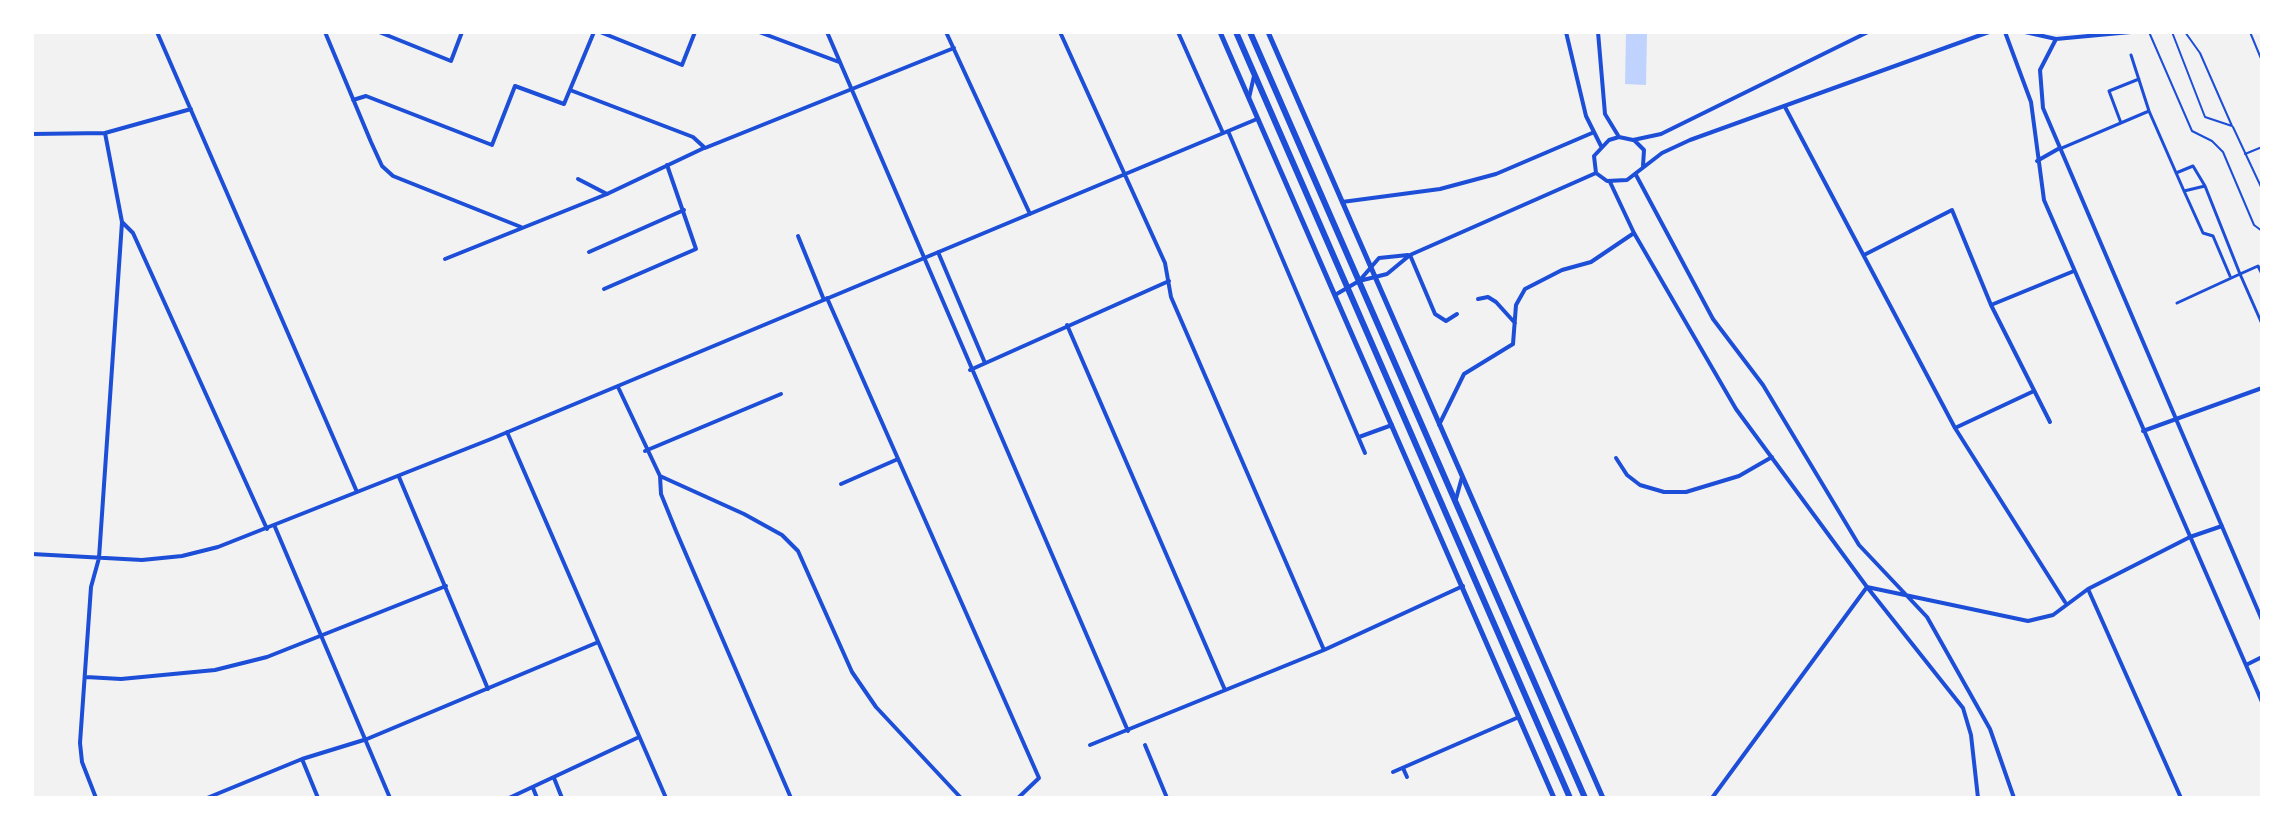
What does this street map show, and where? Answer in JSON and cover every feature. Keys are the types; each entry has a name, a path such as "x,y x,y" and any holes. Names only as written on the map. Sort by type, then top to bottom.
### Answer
{"main road":[{"path":"1236,32 1570,798"},
{"path":"1250,32 1585,798"}],"street":[{"path":"157,32 357,492"},
{"path":"325,32 382,166 393,176 521,227"},
{"path":"379,32 451,61 462,32"},
{"path":"576,32 586,32"},
{"path":"353,100 366,96 492,145 515,86 564,104 594,32"},
{"path":"600,32 682,65 695,32"},
{"path":"759,32 841,63"},
{"path":"827,32 1128,731"},
{"path":"946,32 1030,214"},
{"path":"1060,32 1165,263 1170,296 1324,650"},
{"path":"1178,32 1365,453"},
{"path":"1220,32 1554,798"},
{"path":"1268,32 1603,798"},
{"path":"1566,32 1577,85 1592,133 1601,146"},
{"path":"1598,32 1605,114 1619,137"},
{"path":"1868,32 1661,134 1633,140 1619,137 1601,146 1593,161 1596,173 1610,182 1634,233 1728,396 1867,587 1963,708 1971,735 1978,798"},
{"path":"1610,182 1636,175 1662,153 1690,140 1989,32"},
{"path":"2005,32 2031,102 2044,200 2262,702"},
{"path":"2025,32 2056,39 2131,32"},
{"path":"2056,39 2040,70 2043,108 2262,620"},
{"path":"445,259 607,194 705,148 954,48"},
{"path":"2131,55 2149,111 2176,173 2203,233 2213,236 2230,278"},
{"path":"1249,98 1255,74"},
{"path":"2121,123 2109,91 2139,79"},
{"path":"570,90 693,137 705,148"},
{"path":"1785,107 1955,428 2065,603"},
{"path":"32,134 105,133 191,109"},
{"path":"2037,161 2149,111"},
{"path":"32,554 99,558 182,556 275,527 1257,119"},
{"path":"96,798 80,753 91,587 99,558 122,222 105,133"},
{"path":"1342,202 1440,189 1496,174 1592,133"},
{"path":"1633,140 1644,150 1642,168"},
{"path":"604,289 696,249 667,165"},
{"path":"2176,173 2193,166 2205,186 2262,324"},
{"path":"1359,281 1389,273 1410,255 1596,173"},
{"path":"1636,175 1713,319 1763,385 1859,545 1927,617 1990,729 2014,798"},
{"path":"578,179 607,194"},
{"path":"2184,191 2205,186"},
{"path":"589,252 684,210"},
{"path":"1864,255 1952,210 1991,305 2050,422"},
{"path":"122,222 133,233 267,529"},
{"path":"1439,425 1460,378 1510,348 1515,339 1517,300 1525,289 1562,270 1591,262 1634,233"},
{"path":"798,236 1039,778 1018,798"},
{"path":"938,252 985,363"},
{"path":"1335,295 1359,281 1380,257 1410,255"},
{"path":"1410,255 1435,314 1446,321 1457,314"},
{"path":"2177,303 2258,266 2262,274"},
{"path":"1991,305 2074,271"},
{"path":"970,370 1170,281"},
{"path":"1478,299 1488,297 1496,302 1515,323"},
{"path":"1067,325 1226,691"},
{"path":"618,387 645,451 660,476 661,494 676,531 791,798"},
{"path":"2143,431 2262,388"},
{"path":"1955,428 2034,391"},
{"path":"645,451 781,394"},
{"path":"1359,437 1392,425"},
{"path":"507,432 596,643 666,798"},
{"path":"1616,458 1627,475 1640,485 1664,492 1686,492 1739,476 1772,457"},
{"path":"841,484 898,459"},
{"path":"398,476 488,689"},
{"path":"660,476 744,514 782,535 798,551 852,672 876,707 961,798"},
{"path":"1455,502 1462,476"},
{"path":"1867,587 2028,621 2053,615 2065,603 2088,589 2190,537 2222,526"},
{"path":"275,527 390,798"},
{"path":"86,677 121,679 215,670 267,657 446,586"},
{"path":"1090,745 1324,650 1464,586"},
{"path":"1712,798 1867,587"},
{"path":"2088,589 2181,798"},
{"path":"207,798 302,759 367,739 596,643"},
{"path":"2246,665 2262,657"},
{"path":"1393,772 1519,717"},
{"path":"509,798 638,737"},
{"path":"1145,745 1167,798"},
{"path":"302,759 318,798"},
{"path":"1403,768 1407,777"},
{"path":"554,778 562,798"},
{"path":"533,788 537,798"}],"lane":[{"path":"2149,32 2192,131 2212,141 2223,152 2254,225 2262,231"},
{"path":"2172,32 2205,117 2232,126"},
{"path":"2185,32 2200,53 2262,189"},
{"path":"2250,32 2262,61"},
{"path":"2245,154 2262,147"}],"water":[{"path":"1626,32 1647,32 1646,85 1625,84"}]}
